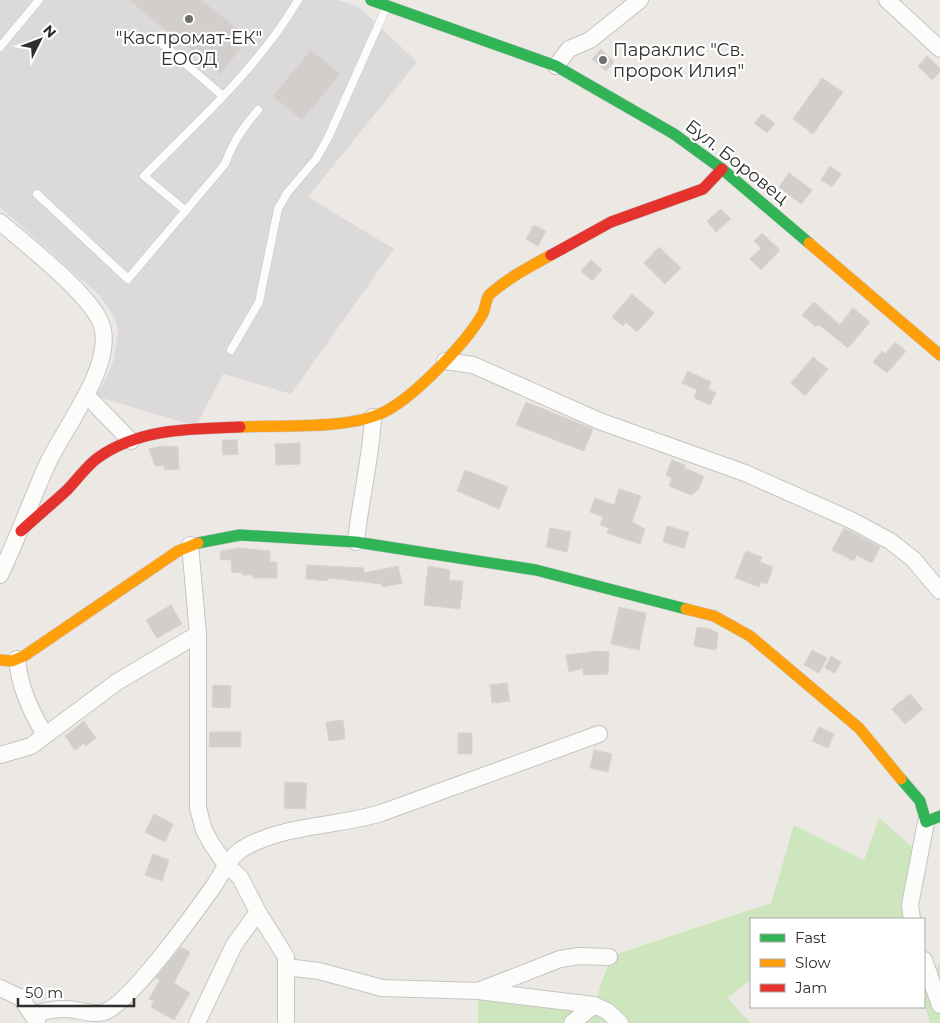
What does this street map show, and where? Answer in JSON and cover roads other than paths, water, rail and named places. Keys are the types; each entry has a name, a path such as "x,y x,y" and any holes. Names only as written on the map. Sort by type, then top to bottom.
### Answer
{"street":[{"name":"Бул. Боровец","path":"371,0 556,66 674,134 722,169 940,355"},
{"path":"556,66 569,49 590,40 640,0"},
{"path":"887,0 940,49"},
{"path":"22,531 67,490 98,457 131,441 164,431 181,429 332,423 374,417 409,395 445,361 484,314 488,296 513,276 611,222 691,195 703,189 722,169"},
{"path":"0,222 85,298 101,322 104,335 104,346 100,363 86,395 47,466 22,531 0,575"},
{"path":"445,361 473,365 602,422 745,474 851,520 890,541 913,559 940,591"},
{"path":"86,395 131,441"},
{"path":"356,542 363,484 372,448 374,417"},
{"path":"0,660 12,661 17,659 155,566 190,545 240,535 356,542 536,570 699,612 728,623 750,636 859,728 920,801 925,813 933,819 910,905 912,918"},
{"path":"190,545 198,634 198,808 204,830 226,865 240,876 258,912 286,957 286,1023"},
{"path":"0,755 30,746 117,682 198,634"},
{"path":"17,659 18,678 45,735"},
{"path":"0,988 21,998 35,1018 64,1009 88,1013 104,1012 115,1006 134,987 199,908 229,859 242,849 275,835 353,822 381,813 599,734"},
{"path":"197,1023 234,945 258,912"},
{"path":"478,991 560,959 579,956 609,957"},
{"path":"925,963 940,1005"},
{"path":"286,967 319,971 382,988 478,991 594,1005 607,1011 620,1023"},
{"path":"572,1023 594,1005"}],"lane":[{"path":"0,47 39,0"},
{"path":"186,212 144,176 223,96 283,25 298,0"},
{"path":"231,350 259,302 278,209 286,193 316,159 328,138 387,5"},
{"path":"153,36 223,96"},
{"path":"37,194 128,279 225,164 230,148 258,110"}],"place":[{"name":"\"Каспромат-ЕК\" ЕООД","path":"189,19"},
{"name":"Параклис \"Св. пророк Илия\"","path":"603,60"}]}
